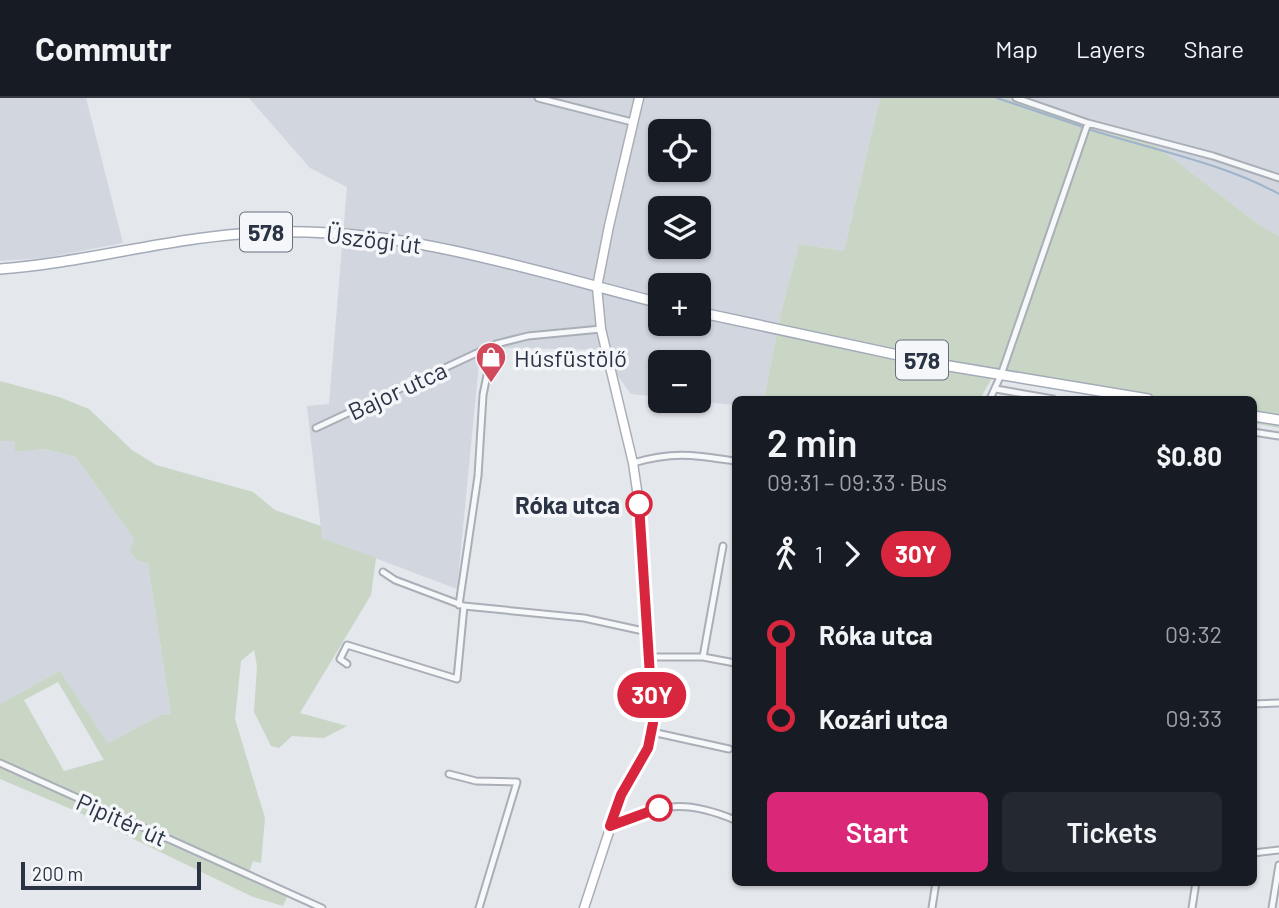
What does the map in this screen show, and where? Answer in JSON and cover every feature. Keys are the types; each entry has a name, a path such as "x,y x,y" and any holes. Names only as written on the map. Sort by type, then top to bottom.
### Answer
{"main road":[{"name":"Üszögi út","path":"0,269 221,236 305,232 383,238 452,250 648,300"},
{"name":"578","path":"711,315 1001,375 1130,396"},
{"path":"1257,417 1279,420"}],"street":[{"path":"538,98 632,122"},
{"path":"584,908 621,795 648,748 652,732 639,504 633,463 601,329 597,287 639,98"},
{"path":"1016,98 1087,126 1213,156 1279,178"},
{"path":"992,396 1087,126"},
{"name":"Bajor utca","path":"316,428 496,344 528,336 601,329"},
{"path":"347,664 340,659 347,645 457,678 462,606 478,475 483,395 496,344"},
{"path":"996,389 1036,396"},
{"path":"1257,433 1279,436"},
{"path":"633,463 659,455 676,454 732,461"},
{"path":"703,657 723,546"},
{"path":"383,572 395,580 462,606 584,618 648,632"},
{"path":"649,657 703,657 732,662"},
{"path":"1257,704 1279,703"},
{"path":"652,732 729,749"},
{"name":"Pipitér út","path":"0,763 322,908"},
{"path":"449,774 475,781 517,782 478,908"},
{"path":"610,826 660,808 680,805 732,819"},
{"path":"1257,853 1279,850"},
{"path":"1272,908 1279,865"},
{"path":"932,908 935,886"},
{"path":"1192,908 1195,886"}],"shaded area":[{"path":"0,98 86,98 123,243 45,258 0,261"},
{"path":"249,98 880,98 844,251 799,244 781,313 765,396 732,396 732,405 711,403 711,350 648,350 648,396 631,394 599,350 503,348 479,363 457,589 322,538 307,406 329,404 347,187 310,168"},
{"path":"1006,98 1279,98 1279,236 1261,226 1155,145"},
{"path":"0,441 14,441 15,452 44,449 76,457 134,539 148,562 171,716 161,715 108,743 60,671 0,704"}],"green space":[{"path":"880,98 1006,98 1155,145 1261,226 1279,236 1279,428 1257,424 1257,396 1096,396 992,378 982,396 765,396 781,313 799,244 844,251"},
{"path":"0,381 59,397 89,409 132,450 156,465 253,492 275,510 321,526 322,538 376,558 371,595 300,713 347,726 324,738 292,736 279,748 271,746 254,712 257,666 254,650 241,661 235,719 265,818 261,863 253,861 249,873 290,890 283,906 253,897 78,812 0,779 0,704 60,671 108,743 161,715 171,715 148,563 137,560 130,551 134,539 76,457 44,449 15,452 14,441 0,441","holes":["58,682 104,760 64,771 24,700"]}],"waterway":[{"path":"997,98 1083,127"},
{"path":"1088,129 1210,165 1279,194"}],"bus line":[{"name":"30Y","path":"639,504 653,723 648,748 621,795 610,826 659,808"}],"place":[{"name":"Húsfüstölő","path":"491,384"},
{"name":"Róka utca","path":"639,504"}]}
